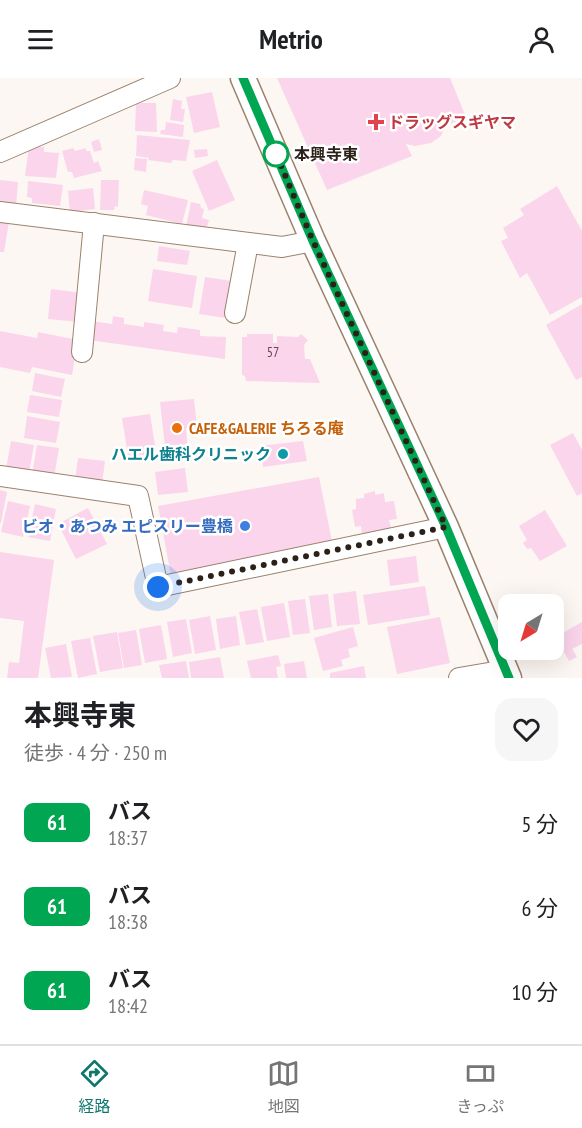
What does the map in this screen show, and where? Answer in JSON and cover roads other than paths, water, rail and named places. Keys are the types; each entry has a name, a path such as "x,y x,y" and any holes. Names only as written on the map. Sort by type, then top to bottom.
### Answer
{"street":[{"path":"0,152 170,78"},
{"path":"243,78 313,241 446,527 508,674 459,678"},
{"path":"0,212 282,247 313,241"},
{"path":"82,352 94,223"},
{"path":"234,312 248,243"},
{"path":"0,476 138,496 158,587 446,527"}],"place":[{"name":"ドラッグスギヤマ","path":"376,122"},
{"name":"本興寺東","path":"276,154"},
{"name":"CAFE&GALERIE ちろる庵","path":"177,428"},
{"name":"ハエル歯科クリニック","path":"283,454"},
{"name":"ビオ・あつみ エピスリー豊橋","path":"245,526"}]}
